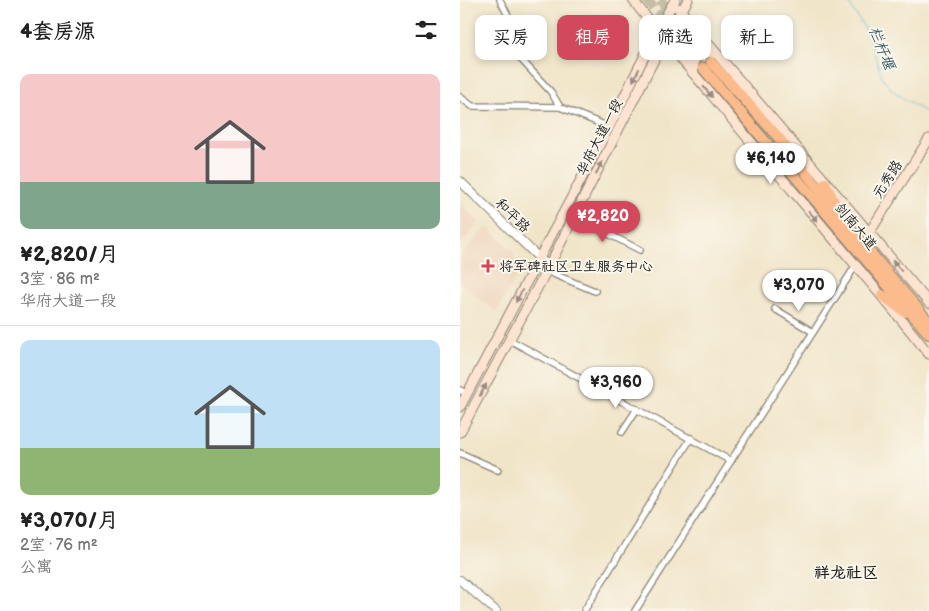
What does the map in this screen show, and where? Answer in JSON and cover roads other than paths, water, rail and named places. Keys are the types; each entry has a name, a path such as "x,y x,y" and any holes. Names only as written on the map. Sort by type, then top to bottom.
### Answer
{"highway":[{"name":"剑南大道","path":"710,62 779,138 925,323 929,334"},
{"name":"剑南大道","path":"710,62 925,323"},
{"path":"825,183 842,219"},
{"path":"882,295 925,323"}],"main road":[{"path":"633,0 645,15"},
{"name":"华府大道一段","path":"680,15 688,0"},
{"path":"666,15 674,1 710,62 825,183 929,303"},
{"path":"693,73 694,62 698,55 706,52 710,62"},
{"path":"460,407 463,392 539,258 642,60"},
{"name":"华府大道一段","path":"460,432 575,217 654,60"},
{"path":"682,60 882,295 929,354"},
{"name":"元秀路","path":"871,236 929,139"},
{"name":"元秀路","path":"871,236 929,149"}],"street":[{"path":"500,0 523,44 518,56 551,92 560,107"},
{"path":"460,97 472,106 560,107 609,126"},
{"name":"和平路","path":"460,181 548,268"},
{"path":"575,217 640,250"},
{"path":"635,611 856,266"},
{"path":"548,268 595,291"},
{"path":"775,309 813,332"},
{"path":"510,340 731,461"},
{"path":"622,432 637,409"},
{"path":"584,611 690,438"},
{"path":"460,453 498,470"},
{"path":"460,580 496,611"}],"waterway":[{"name":"栏杆堰","path":"847,0 867,32 882,77 893,91 929,115"}],"tunnel":[{"path":"647,0 703,68"},
{"path":"660,0 711,62"}],"place":[{"name":"将军碑社区卫生服务中心","path":"488,266"}],"district":[{"name":"祥龙社区","path":"846,572"}]}
